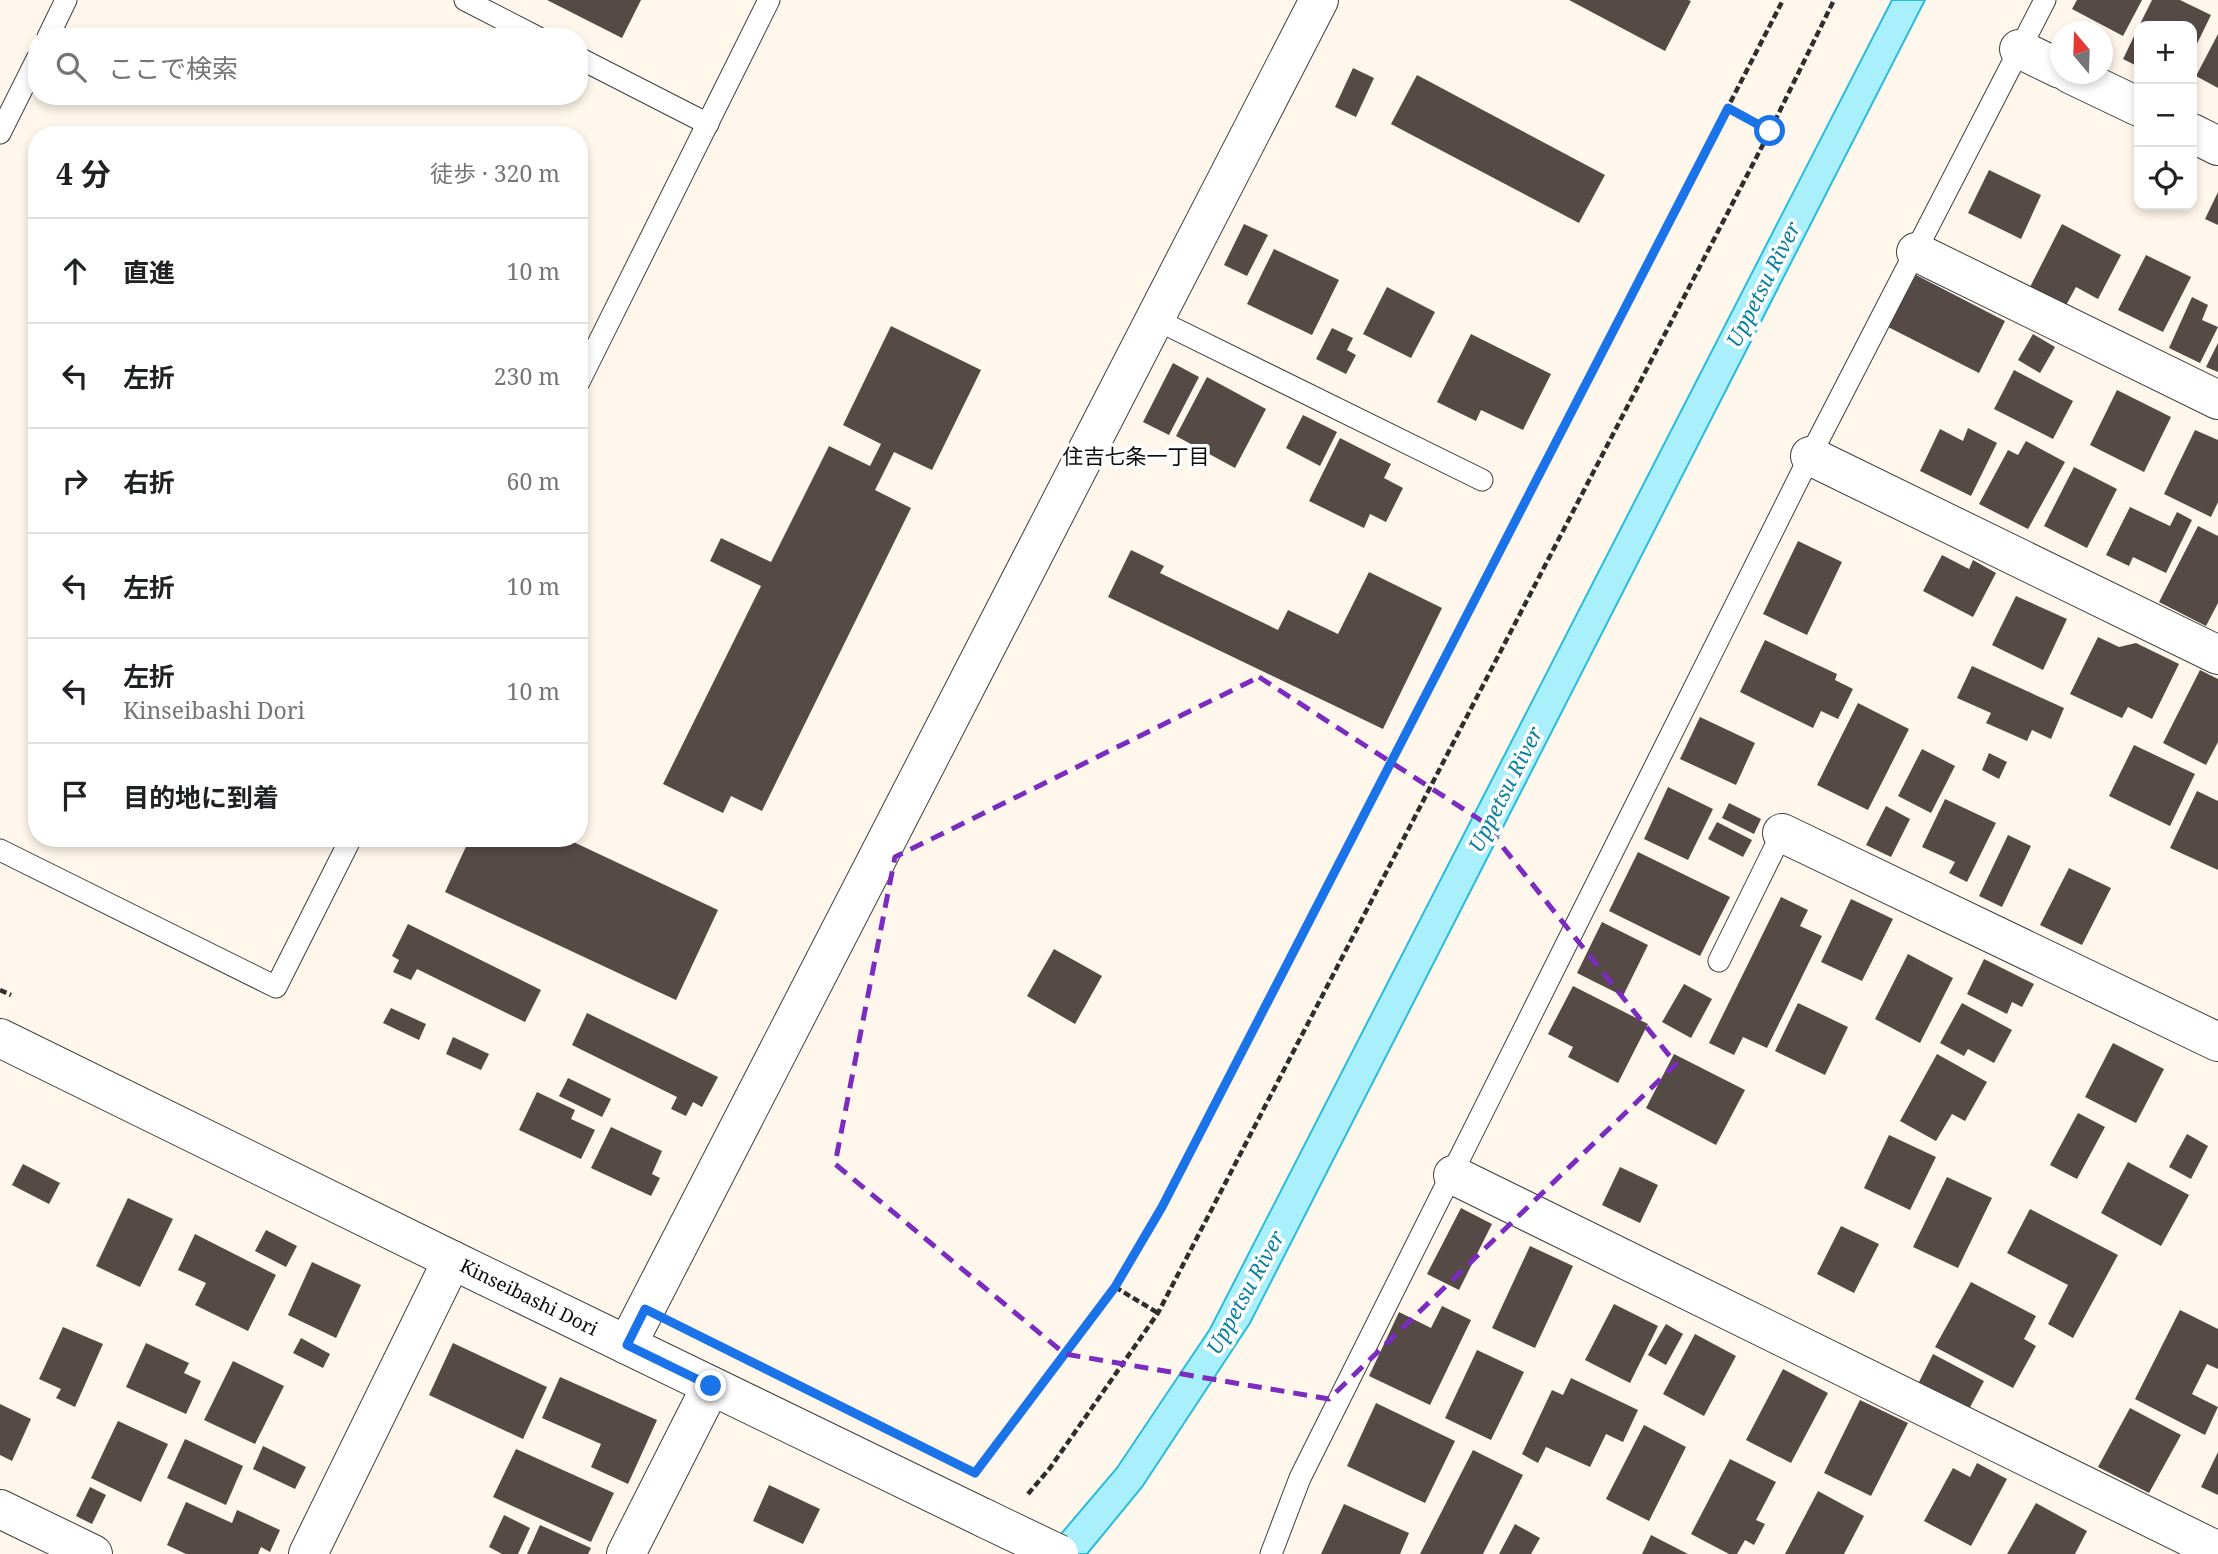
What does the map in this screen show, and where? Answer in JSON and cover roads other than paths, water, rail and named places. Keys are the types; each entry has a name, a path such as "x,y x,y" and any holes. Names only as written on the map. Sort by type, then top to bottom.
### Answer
{"street":[{"path":"627,1345 1320,0"},
{"path":"2018,49 2050,64"},
{"path":"2091,84 2134,105"},
{"path":"2197,136 2218,146"},
{"path":"1916,252 2218,400"},
{"path":"1810,456 2218,654"},
{"path":"1782,833 2218,1042"},
{"name":"Kinseibashi Dori","path":"0,1038 1059,1554"},
{"path":"1453,1175 2218,1551"},
{"path":"308,1554 452,1260"},
{"path":"626,1554 711,1386"},
{"path":"0,1508 93,1554"}],"lane":[{"path":"52,28 66,0"},
{"path":"465,0 519,28"},
{"path":"588,364 769,0"},
{"path":"1271,1554 1300,1478 1810,456 2045,0"},
{"path":"588,63 708,124"},
{"path":"0,133 28,77"},
{"path":"1155,319 1482,480"},
{"path":"1719,961 1782,833"},
{"path":"0,850 276,987 346,847"}],"water":[{"name":"Uppetsu River","path":"1892,0 1925,0 1250,1323 1142,1487 1087,1554 1044,1554 1117,1468 1210,1329"}],"district":[{"name":"住吉七条一丁目","path":"1136,456"}]}
